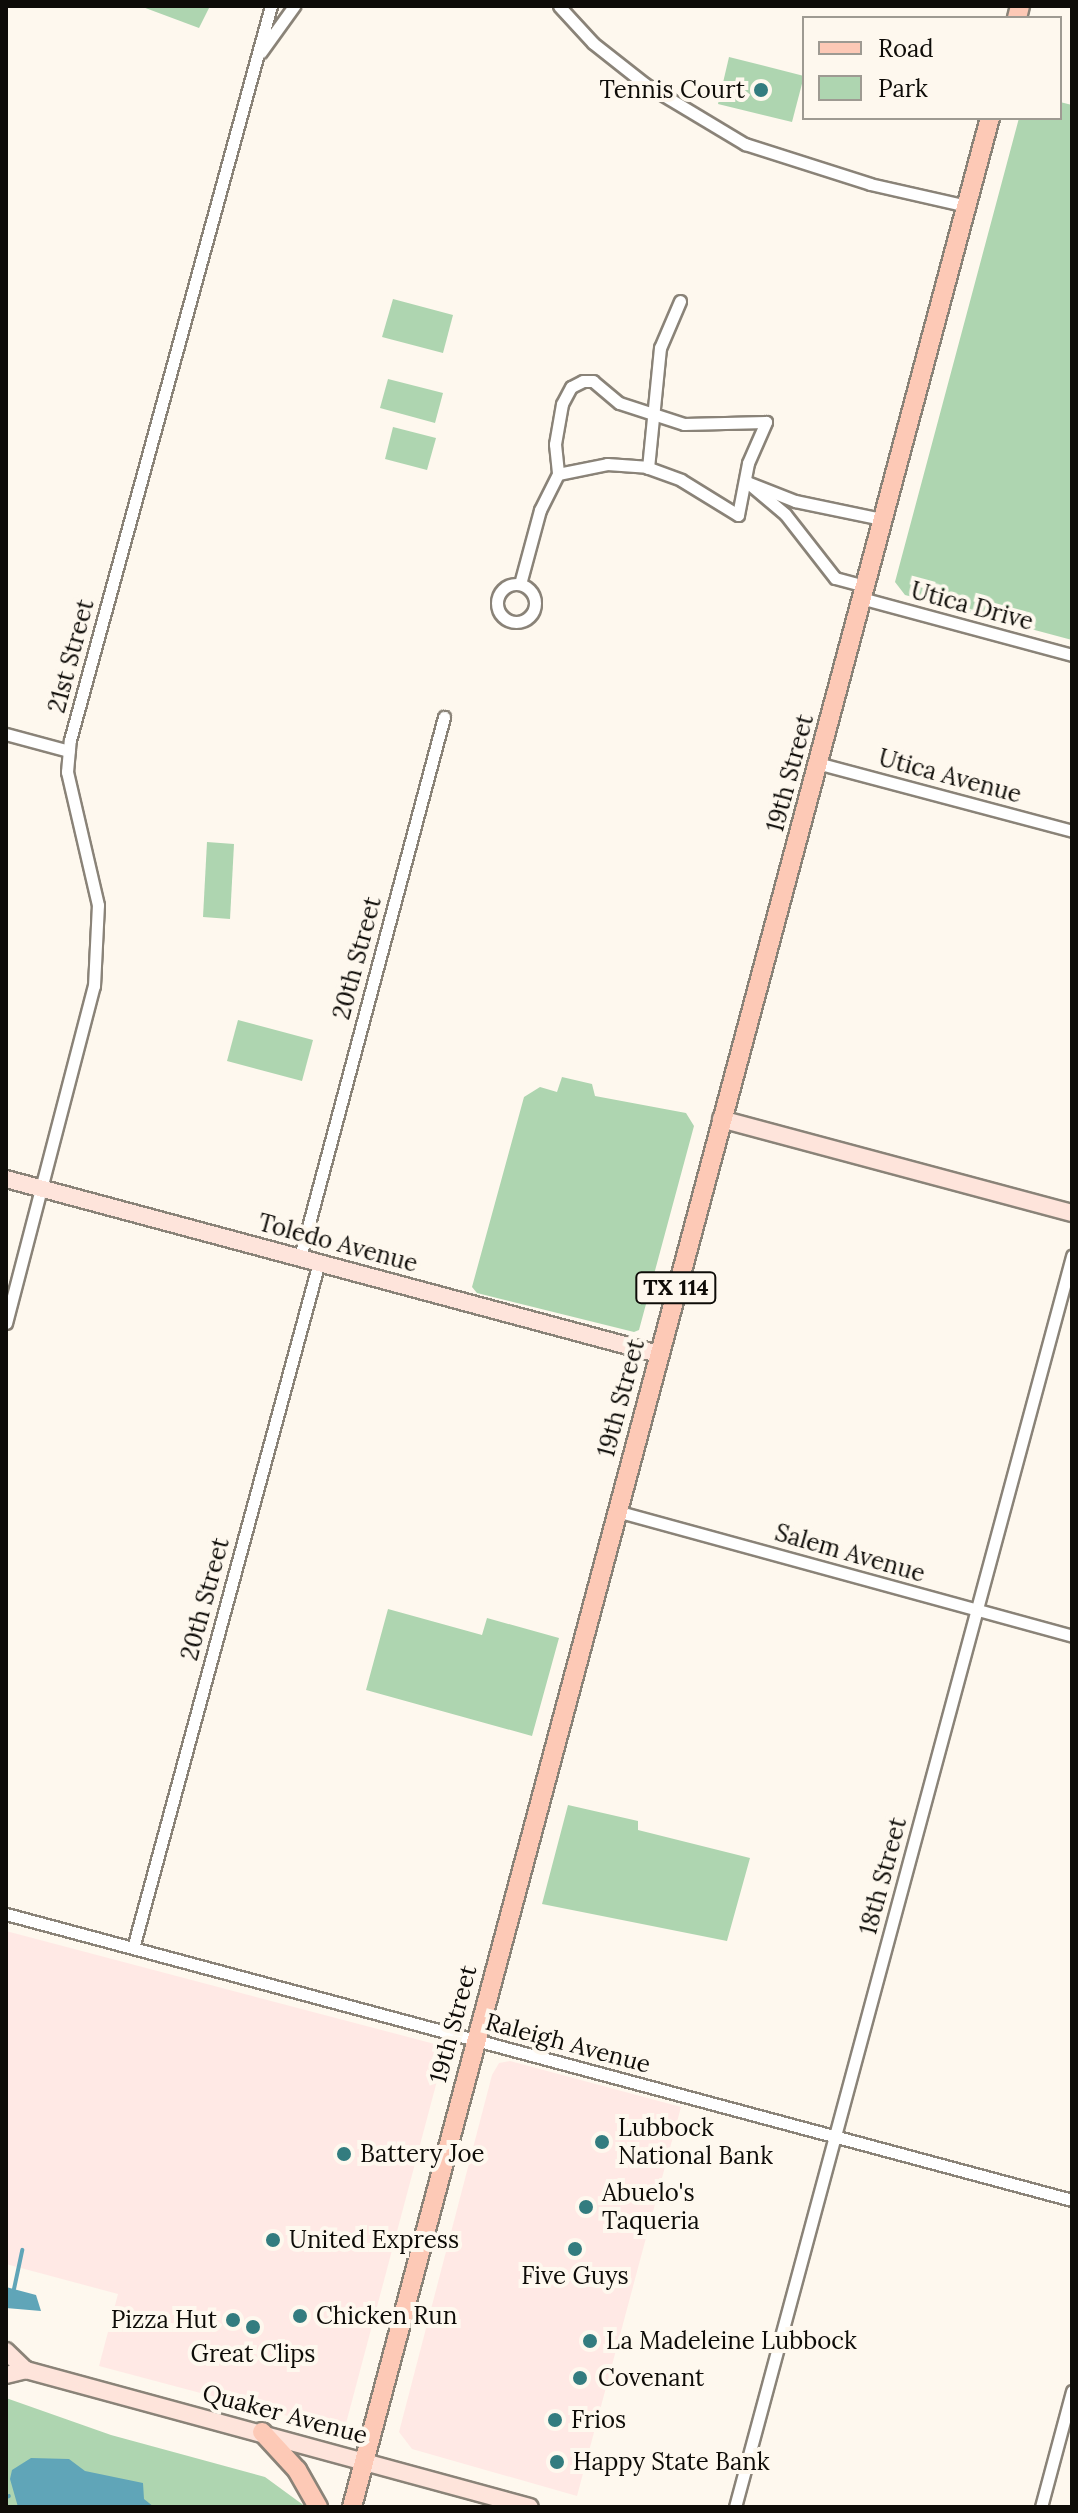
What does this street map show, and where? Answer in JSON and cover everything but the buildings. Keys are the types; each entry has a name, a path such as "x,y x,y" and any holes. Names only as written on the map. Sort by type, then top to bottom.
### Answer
{"main road":[{"name":"19th Street","path":"352,2507 474,2040 989,120"},
{"path":"262,2432 297,2470 318,2507"}],"street":[{"name":"21st Street","path":"6,1323 94,986 98,905 73,802 69,751 271,6"},
{"path":"256,59 294,6"},
{"path":"559,6 593,43 645,84 734,139 858,180 967,206"},
{"path":"648,468 656,416 660,348 680,301"},
{"path":"520,584 540,510 558,474 558,420 566,393 576,383 593,381 619,403 696,425 766,422 748,463 747,482 738,515 681,480 648,468 607,464 558,474"},
{"path":"747,482 795,501 882,519"},
{"name":"Utica Drive","path":"747,482 785,514 835,578 863,592 1072,655"},
{"name":"20th Street","path":"300,1257 444,717"},
{"path":"6,734 69,751"},
{"name":"Utica Avenue","path":"817,763 1072,831"},
{"path":"721,1119 1072,1213"},
{"name":"Toledo Avenue","path":"6,1179 658,1354"},
{"name":"18th Street","path":"735,2507 1072,1256"},
{"name":"20th Street","path":"133,1948 319,1262"},
{"name":"Salem Avenue","path":"616,1511 1072,1636"},
{"name":"Raleigh Avenue","path":"6,1914 1072,2200"},
{"name":"Quaker Avenue","path":"6,2351 26,2370"},
{"name":"Quaker Avenue","path":"6,2375 26,2370 364,2459 530,2507"},
{"path":"1041,2507 1072,2391"}],"shaded area":[{"path":"6,1931 446,2047 344,2431 99,2366 118,2294 6,2264"},
{"path":"510,2061 681,2107 577,2496 412,2449 399,2432 492,2075 499,2063"}],"green space":[{"path":"140,6 210,6 199,28"},
{"name":"Tennis Court","path":"729,57 802,75 792,122 718,104"},
{"path":"1062,102 1072,105 1072,640 905,595 895,582 1018,120 1062,120"},
{"path":"393,299 453,315 443,353 382,337"},
{"path":"388,379 443,393 435,423 380,408"},
{"path":"393,427 436,438 427,470 385,459"},
{"path":"207,842 234,844 230,919 203,917"},
{"path":"238,1020 313,1040 302,1081 227,1061"},
{"path":"562,1077 592,1084 595,1096 686,1113 694,1126 639,1330 634,1332 477,1293 472,1287 524,1097 540,1087 557,1092"},
{"path":"388,1609 482,1635 487,1618 559,1638 532,1736 366,1690"},
{"path":"568,1805 638,1821 638,1830 750,1858 727,1941 542,1904"},
{"path":"6,2398 111,2435 265,2477 306,2507 6,2507"}],"water":[{"path":"6,2287 36,2295 41,2311 6,2308"},
{"path":"31,2458 69,2459 85,2471 143,2483 144,2499 154,2507 18,2507 10,2479 12,2470"}],"waterway":[{"path":"14,2289 22,2250"}],"place":[{"name":"Tennis Court","path":"761,90"},
{"name":"Lubbock National Bank","path":"602,2142"},
{"name":"Battery Joe","path":"344,2154"},
{"name":"Abuelo's Taqueria","path":"586,2207"},
{"name":"United Express","path":"273,2240"},
{"name":"Five Guys","path":"575,2249"},
{"name":"Chicken Run","path":"300,2316"},
{"name":"Pizza Hut","path":"233,2320"},
{"name":"Great Clips","path":"253,2327"},
{"name":"La Madeleine Lubbock","path":"590,2341"},
{"name":"Covenant","path":"580,2378"},
{"name":"Frios","path":"555,2420"},
{"name":"Happy State Bank","path":"557,2462"}]}
